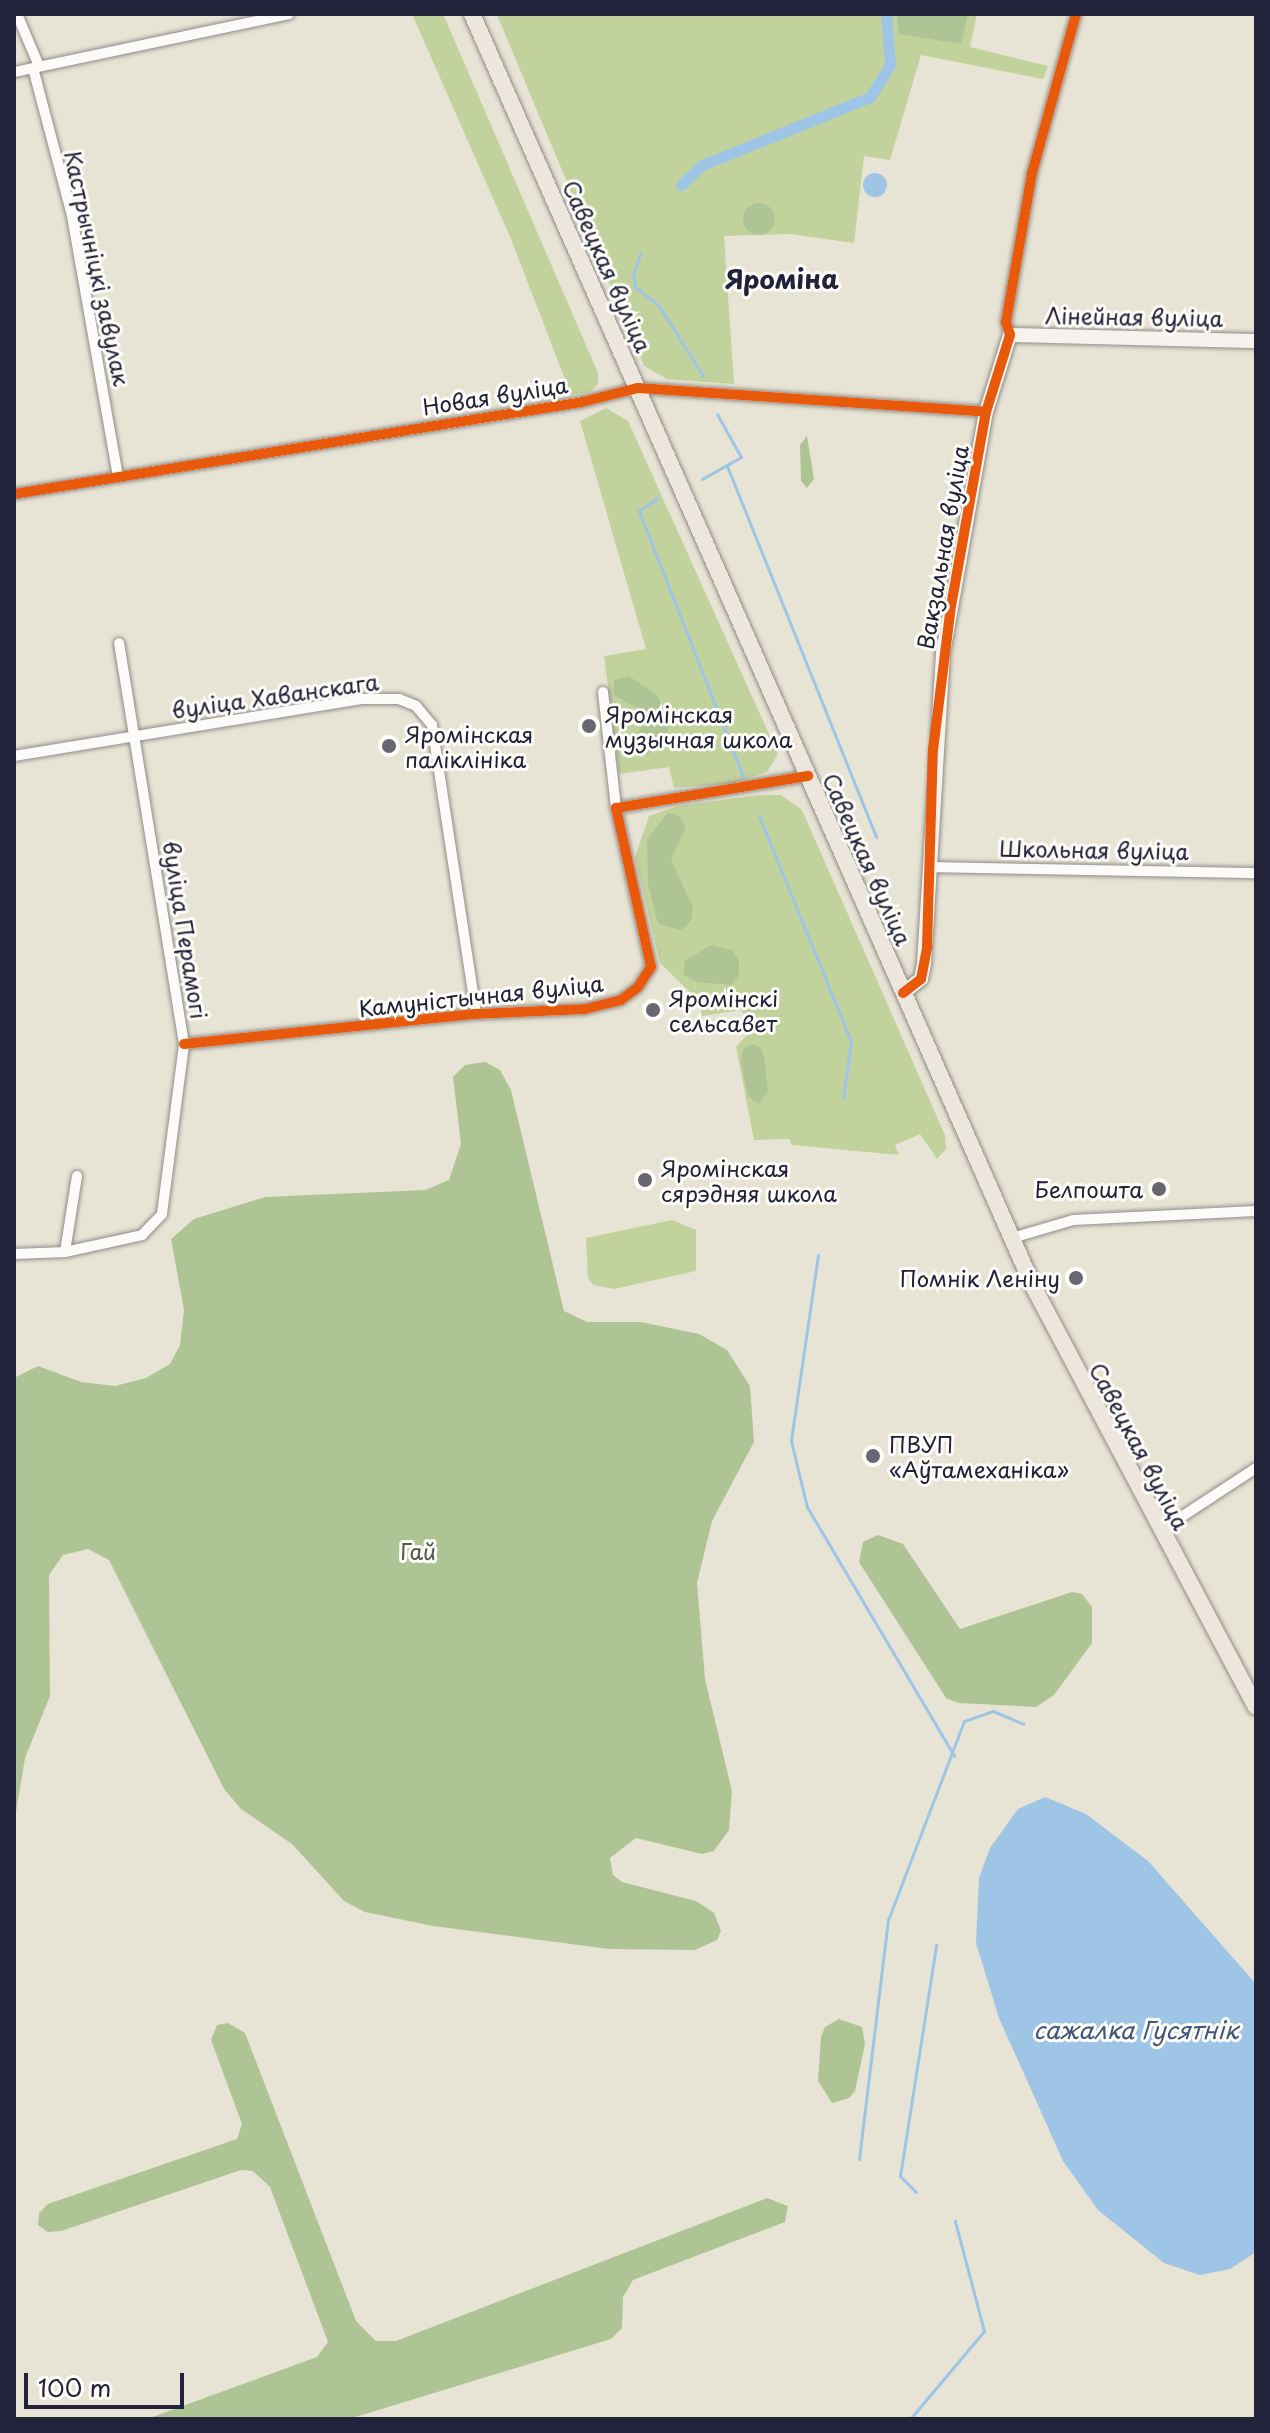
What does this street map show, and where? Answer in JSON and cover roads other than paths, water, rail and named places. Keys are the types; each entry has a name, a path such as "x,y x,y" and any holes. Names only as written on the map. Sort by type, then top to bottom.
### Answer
{"main road":[{"name":"Савецкая вуліца","path":"472,14 1060,1343 1256,1707"}],"street":[{"name":"Кастрычніцкі завулак","path":"17,14 36,67 72,216 118,477"},
{"path":"14,72 289,14"},
{"name":"Вакзальная вуліца","path":"903,993 921,979 931,867 933,750 943,653 986,412 1010,335 1006,322 1032,173 1076,14"},
{"name":"Лінейная вуліца","path":"1010,335 1256,341"},
{"name":"Новая вуліца","path":"14,494 582,402 638,388 986,412"},
{"name":"вуліца Перамогі","path":"14,1254 65,1252 142,1235 162,1214 184,1044 119,643"},
{"name":"Камуністычная вуліца","path":"184,1044 238,1043 476,1014 585,1009 621,1000 638,987 651,967 616,808 603,692"},
{"name":"вуліца Хаванскага","path":"14,756 361,699 399,699 416,706 432,725 476,1014"},
{"path":"616,808 808,776"},
{"name":"Школьная вуліца","path":"931,867 1256,873"},
{"path":"65,1252 77,1176"},
{"path":"1012,1238 1073,1220 1256,1211"},
{"path":"1160,1531 1256,1468"}],"water":[{"path":"875,173 886,180 887,185 880,196 875,197 864,190 863,185 870,174"},
{"name":"сажалка Гусятнік","path":"1045,1797 1086,1814 1148,1861 1256,1984 1256,2252 1230,2269 1200,2275 1164,2263 1098,2210 1063,2161 999,2018 976,1943 979,1878 990,1848 1018,1809"}],"waterway":[{"path":"681,185 702,165 870,97 890,65 886,14"},
{"path":"640,254 633,275 635,287 659,306 703,376"},
{"path":"702,479 741,457 717,414"},
{"path":"727,466 876,837"},
{"path":"658,498 639,511 743,777"},
{"path":"759,816 851,1042 843,1098"},
{"path":"818,1255 791,1441 807,1507 954,1756"},
{"path":"859,2159 888,1920 964,1721 993,1711 1023,1724"},
{"path":"916,2192 900,2176 936,1945"},
{"path":"910,2419 984,2331 955,2221"}],"place":[{"name":"Яромінская музычная школа","path":"589,726"},
{"name":"Яромінская паліклініка","path":"389,746"},
{"name":"Яромінскі сельсавет","path":"653,1010"},
{"name":"Яромінская сярэдняя школа","path":"645,1180"},
{"name":"Белпошта","path":"1159,1189"},
{"name":"Помнік Леніну","path":"1076,1278"},
{"name":"ПВУП «Аўтамеханіка»","path":"873,1456"}],"district":[{"name":"Яроміна","path":"782,279"}],"park label":[{"name":"Гай","path":"418,1551"}]}
